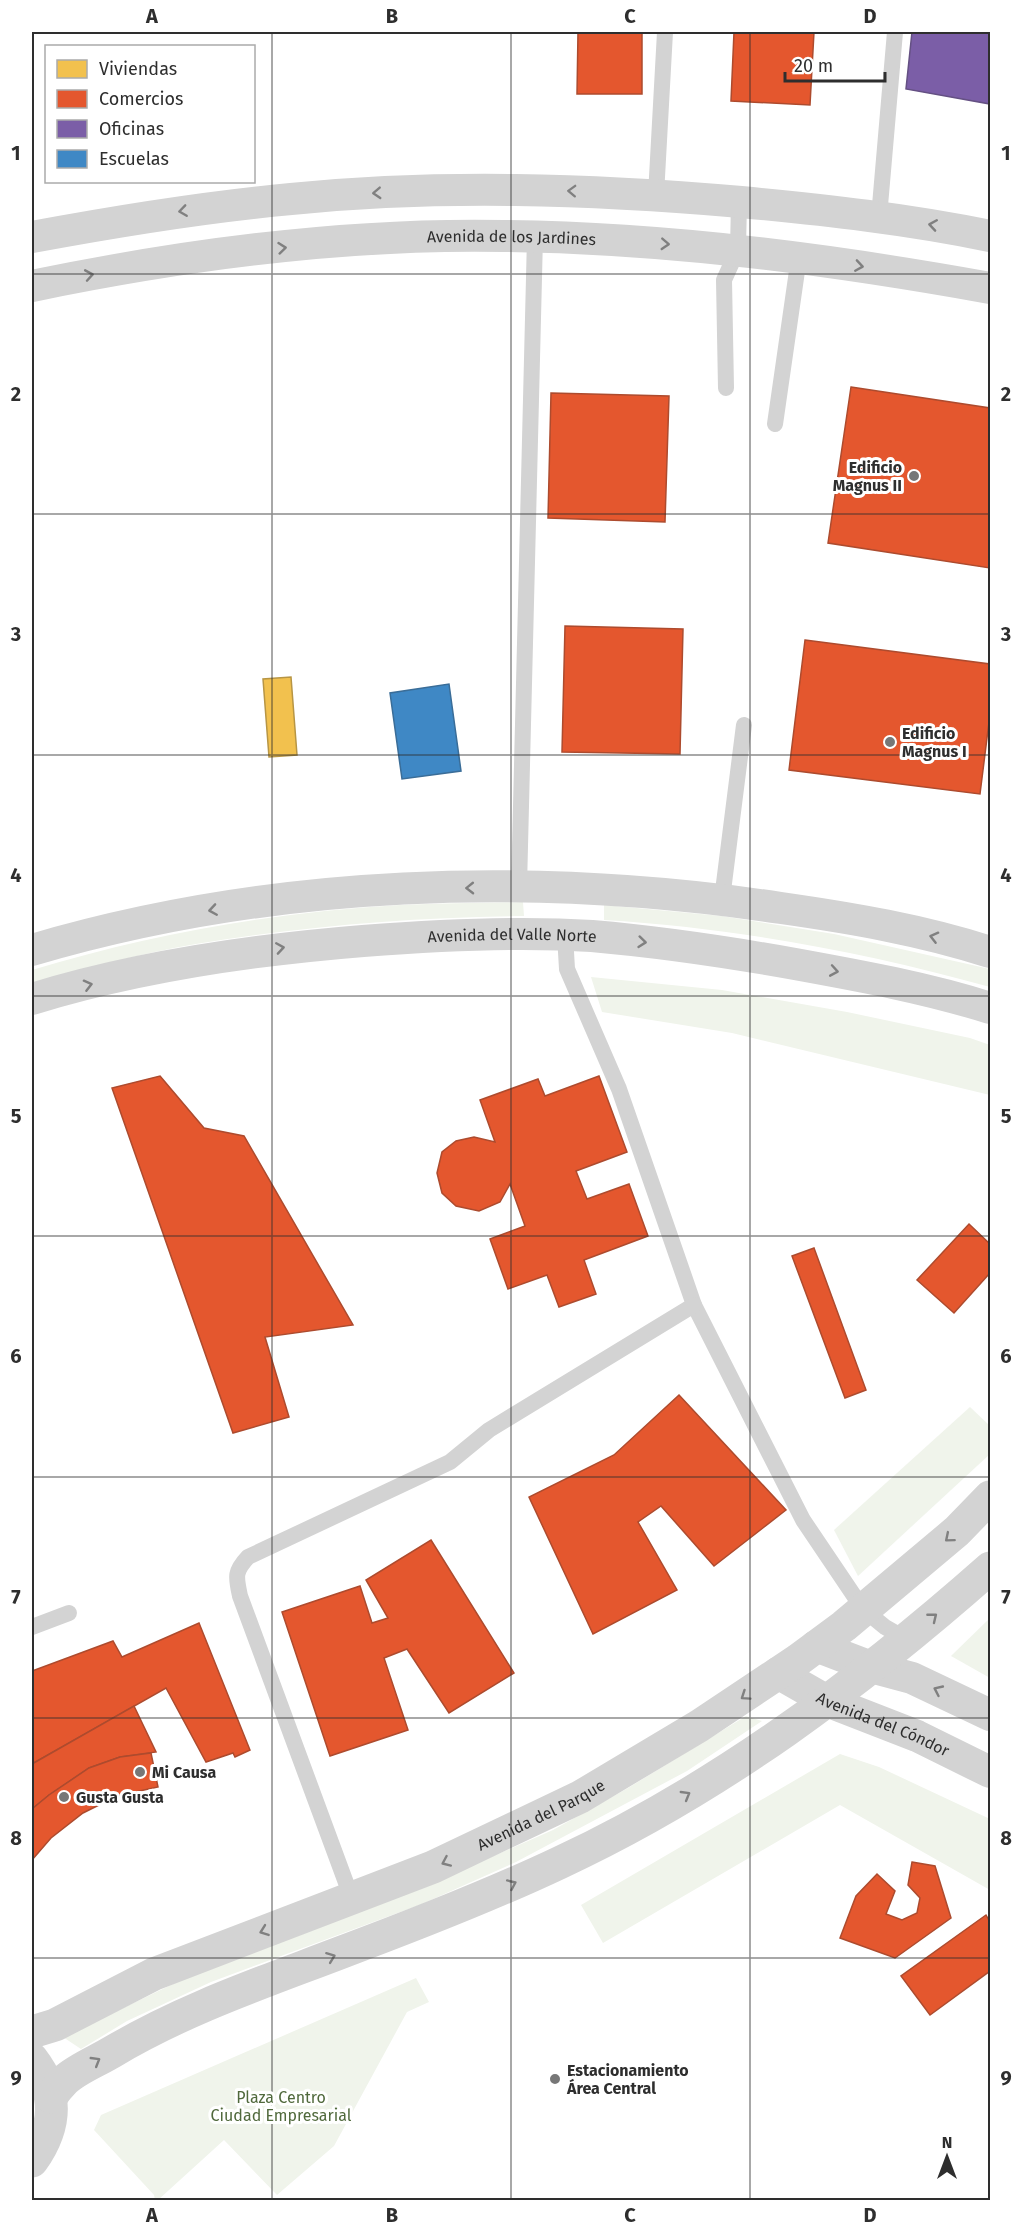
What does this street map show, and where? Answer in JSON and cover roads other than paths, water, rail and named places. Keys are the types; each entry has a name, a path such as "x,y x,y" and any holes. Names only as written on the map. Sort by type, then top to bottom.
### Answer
{"street":[{"path":"32,237 151,216 293,199 441,190 609,192 740,202 879,217 990,236"},
{"path":"609,192 623,204 628,216 627,226 621,235 612,241"},
{"name":"Avenida de los Jardines","path":"32,286 170,261 303,246 429,237 535,237 738,249 990,288"},
{"path":"528,886 564,935 594,888"},
{"path":"32,950 112,929 259,902 406,889 528,886 594,888 722,899 835,916 917,932 990,952"},
{"name":"Avenida del Valle Norte","path":"32,999 112,978 288,947 404,938 564,935 715,950 884,980 990,1008"},
{"name":"Avenida del Parque","path":"32,2032 55,2025 154,1974 452,1859 580,1797 699,1726 816,1646 957,1532 990,1497"},
{"path":"51,2097 65,2079 140,2035 225,1998 468,1903 598,1844 746,1758 827,1701 906,1639 990,1568"},
{"path":"816,1646 871,1667 912,1678 990,1715"},
{"name":"Avenida del Cóndor","path":"778,1673 827,1701 917,1736 990,1772"},
{"path":"32,2059 42,2073 51,2097 51,2120 44,2143 32,2161"}],"lane":[{"path":"656,195 665,32"},
{"path":"879,217 895,32"},
{"path":"726,388 724,280 738,249 740,202"},
{"path":"528,886 535,237"},
{"path":"775,424 799,257"},
{"path":"722,899 744,725"},
{"path":"564,935 567,969 619,1089 694,1305 803,1520 863,1609 885,1627 906,1639"},
{"path":"352,1899 240,1596 236,1578 238,1567 248,1557 450,1462 489,1430 694,1305"},
{"path":"32,1627 69,1613"}],"place":[{"name":"Edificio Magnus II","path":"914,476"},
{"name":"Edificio Magnus I","path":"890,742"},
{"name":"Mi Causa","path":"140,1772"},
{"name":"Gusta Gusta","path":"64,1797"},
{"name":"Estacionamiento Área Central","path":"555,2079"}],"park label":[{"name":"Plaza Centro Ciudad Empresarial","path":"281,2106"}]}
